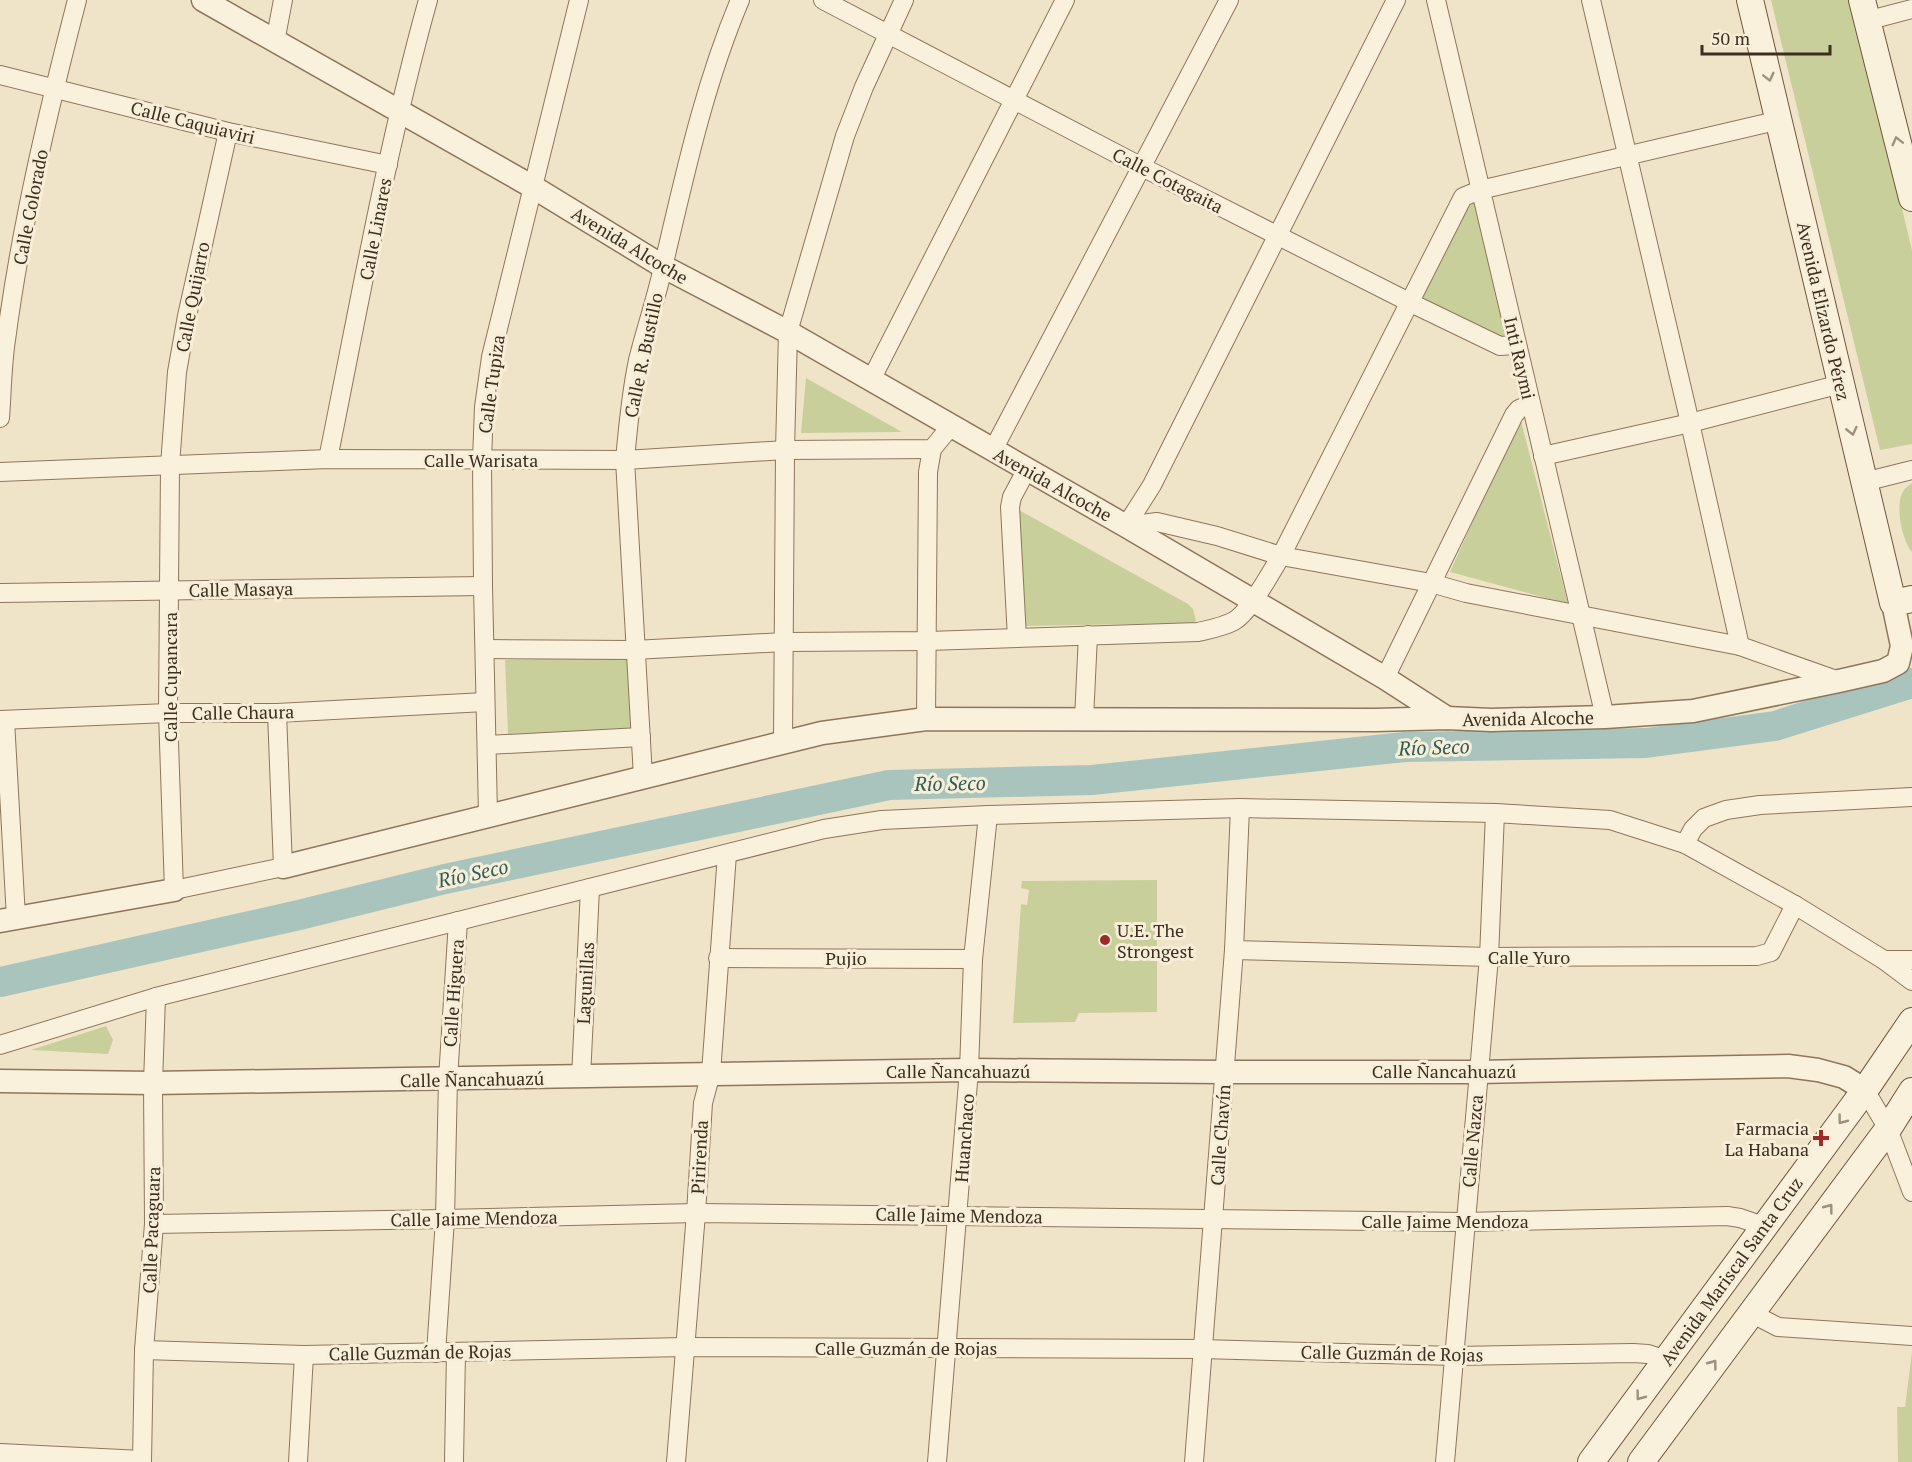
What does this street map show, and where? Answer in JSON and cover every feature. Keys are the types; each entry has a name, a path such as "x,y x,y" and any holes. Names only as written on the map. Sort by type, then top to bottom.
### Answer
{"main road":[{"name":"Avenida Elizardo Pérez","path":"1750,0 1864,482 1903,601"},
{"path":"1864,10 1912,198"},
{"name":"Avenida Mariscal Santa Cruz","path":"1591,1462 1865,1090 1912,1021"},
{"path":"1641,1462 1887,1129 1912,1091"}],"street":[{"name":"Calle Colorado","path":"0,418 6,342 16,278 54,87 77,0"},
{"name":"Avenida Alcoche","path":"203,0 533,187 664,267 788,332 1126,526 1385,678 1447,718 1491,720 1605,717 1694,711 1883,671 1898,663 1902,646 1903,601"},
{"path":"275,42 283,0"},
{"name":"Calle Linares","path":"328,459 399,112 428,0"},
{"name":"Calle Tupiza","path":"488,815 483,586 484,407 491,357 579,0"},
{"name":"Calle R. Bustillo","path":"643,777 625,460 629,412 639,360 664,267 689,151 740,0"},
{"name":"Calle Cotagaita","path":"823,0 1142,167 1409,302 1500,346 1517,345"},
{"path":"783,743 788,332 844,136 904,0"},
{"path":"871,380 1065,0"},
{"path":"993,450 1229,0"},
{"path":"1126,526 1152,485 1396,0"},
{"name":"Inti Raymi","path":"1436,0 1605,717"},
{"path":"1591,0 1740,646"},
{"path":"1864,10 1912,9"},
{"name":"Calle Caquiaviri","path":"0,75 228,132 388,165"},
{"path":"485,649 634,650 783,642 928,641 1198,632 1221,627 1237,620 1253,601 1281,556 1463,197 1471,192 1780,120"},
{"name":"Calle Quijarro","path":"170,465 177,372 187,316 228,132"},
{"path":"1543,456 1690,423 1841,384"},
{"path":"1385,678 1514,415 1519,409 1531,404"},
{"path":"926,719 928,472 932,449 951,426"},
{"name":"Calle Warisata","path":"0,472 328,459 625,460 785,450 932,449"},
{"name":"Calle Cupancara","path":"170,465 168,713 174,890"},
{"path":"1017,638 1010,507 1012,497 1027,469"},
{"path":"1864,482 1912,470"},
{"path":"1126,526 1157,522 1216,536 1281,556 1431,583 1466,593 1740,646 1839,681"},
{"name":"Calle Masaya","path":"0,594 483,586"},
{"path":"1084,719 1089,635"},
{"name":"Calle Chaura","path":"3,720 168,713 277,712 485,702"},
{"path":"277,712 283,867"},
{"path":"3,720 8,920 174,890 283,867 822,733 926,719 1376,720 1447,718"},
{"path":"487,745 641,737"},
{"path":"1685,844 1692,828 1704,818 1726,810 1912,797"},
{"path":"0,1045 156,997 824,829 882,820 988,815 1240,808 1495,813 1610,820 1685,844 1795,905 1884,960 1912,981"},
{"name":"Calle Chavín","path":"1194,1462 1234,950 1240,808"},
{"name":"Calle Nazca","path":"1445,1462 1489,957 1495,813"},
{"name":"Huanchaco","path":"937,1462 969,1070 973,959 988,815"},
{"name":"Pirirenda","path":"676,1462 703,1102 711,1073 727,854"},
{"name":"Lagunillas","path":"581,1078 590,888"},
{"name":"Calle Yuro","path":"1234,950 1489,957 1765,955 1771,952 1795,905"},
{"name":"Calle Higuera","path":"436,1353 445,1220 448,1079 458,921"},
{"name":"Pujio","path":"718,958 973,959"},
{"path":"1884,960 1912,960"},
{"name":"Calle Pacaguara","path":"142,1461 144,1350 154,1224 153,1083 156,997"},
{"name":"Calle Ñancahuazú","path":"0,1080 153,1083 581,1078 711,1073 969,1070 1478,1072 1788,1066 1845,1077 1865,1090"},
{"path":"1865,1090 1887,1129 1912,1191"},
{"name":"Calle Jaime Mendoza","path":"154,1224 445,1220 696,1213 1465,1222 1727,1216 1763,1226"},
{"path":"1751,1313 1778,1327 1912,1336"},
{"name":"Calle Guzmán de Rojas","path":"144,1350 304,1355 684,1347 1202,1349 1455,1356 1633,1353 1648,1354 1667,1360"},
{"path":"454,1462 456,1352"},
{"path":"298,1462 304,1355"},
{"path":"0,1453 142,1461"}],"green space":[{"path":"1771,0 1852,0 1912,250 1912,444 1880,450"},
{"path":"1473,195 1508,343 1422,299"},
{"path":"806,378 902,432 801,433"},
{"path":"1520,417 1568,604 1450,572"},
{"path":"1912,483 1912,552 1902,531 1900,504 1905,489"},
{"path":"1019,510 1188,604 1193,609 1196,621 1192,623 1022,626"},
{"path":"631,656 634,730 508,734 505,660"},
{"path":"1157,880 1157,1012 1079,1013 1075,1022 1013,1023 1021,904 1027,905 1029,890 1021,888 1022,881"},
{"path":"106,1026 113,1040 108,1054 31,1050"},
{"path":"1912,1352 1912,1462 1898,1462 1897,1407 1905,1407"}],"waterway":[{"name":"Río Seco","path":"0,982 299,915 445,879 889,785 1092,780 1405,747 1646,743 1775,726 1912,683"}],"place":[{"name":"U.E. The Strongest","path":"1105,940"},
{"name":"Farmacia La Habana","path":"1821,1138"}]}
